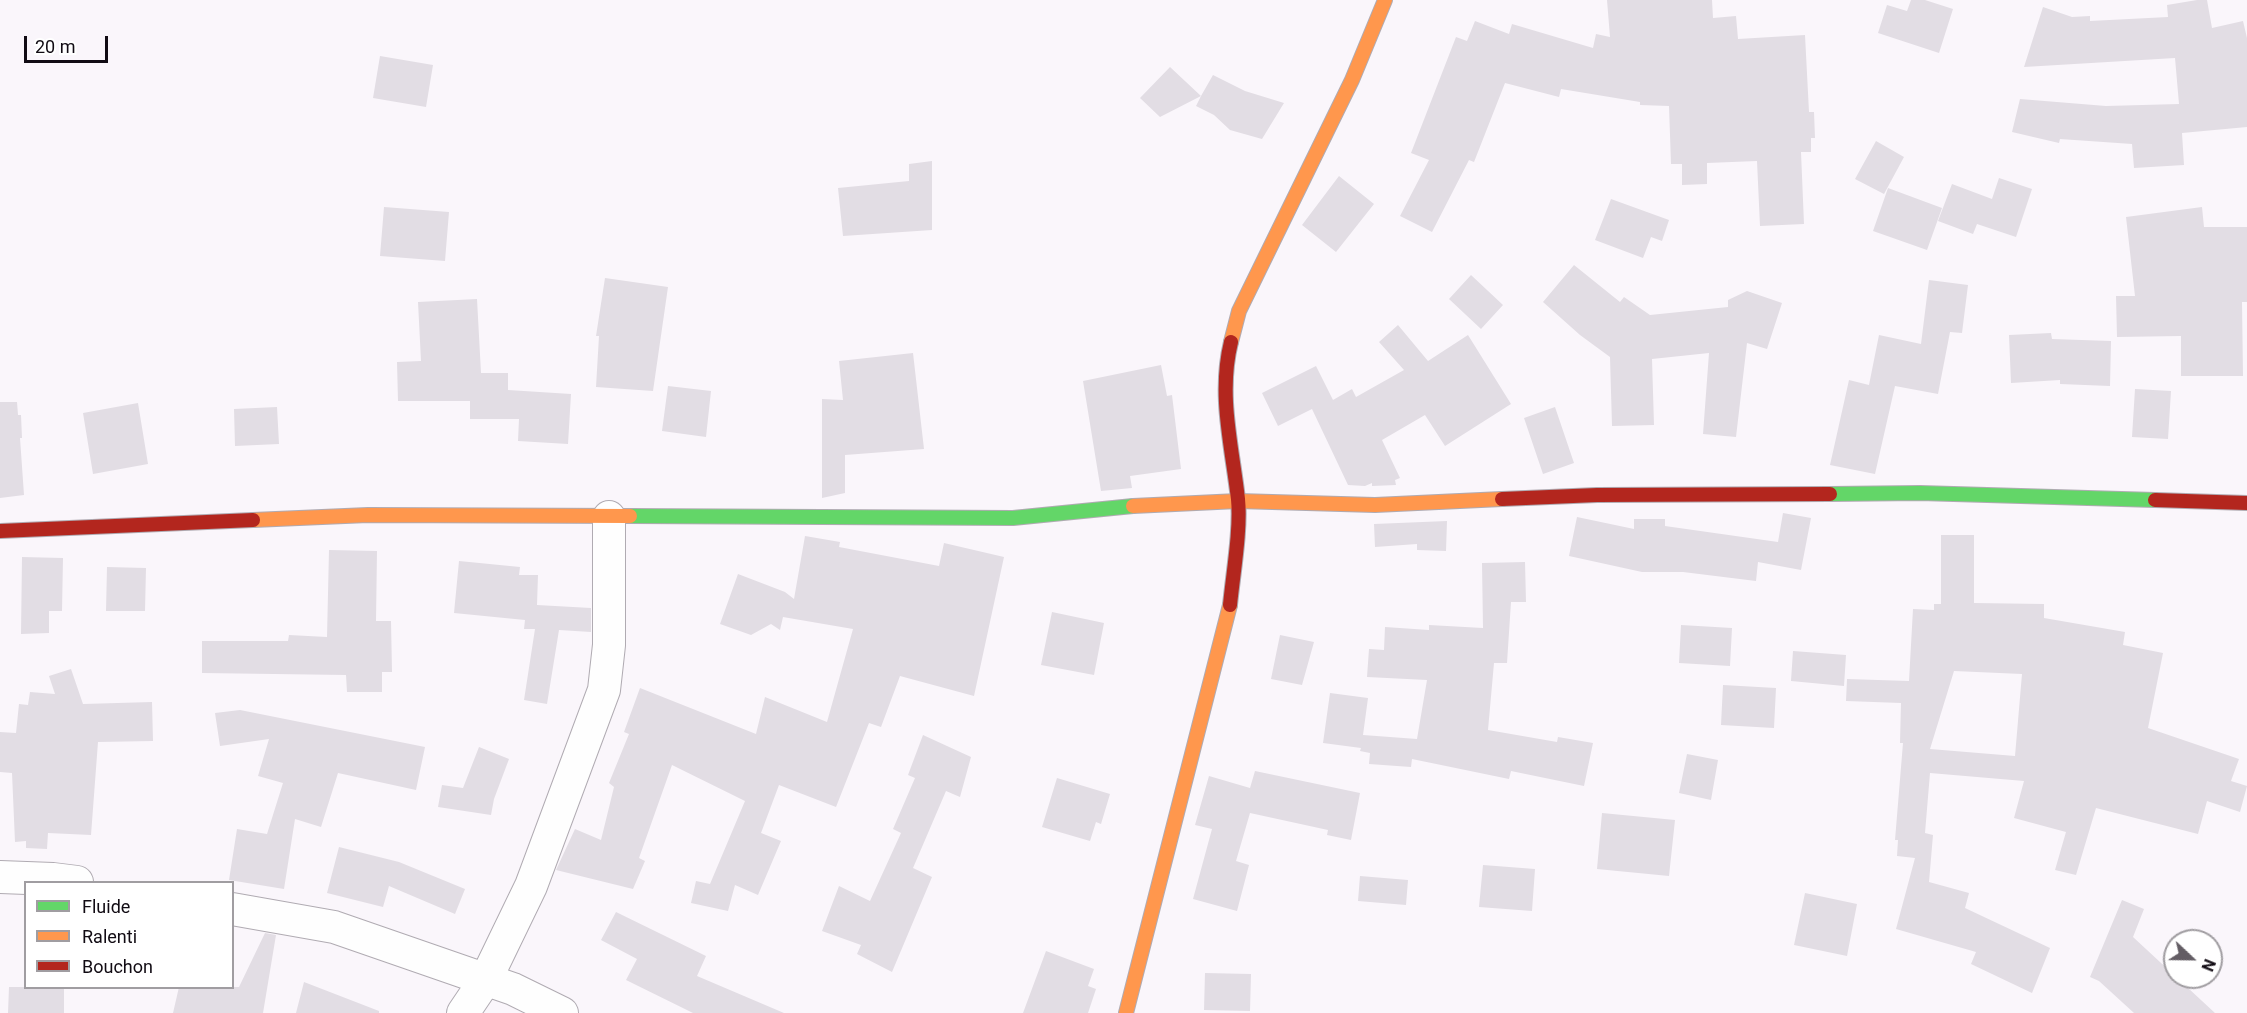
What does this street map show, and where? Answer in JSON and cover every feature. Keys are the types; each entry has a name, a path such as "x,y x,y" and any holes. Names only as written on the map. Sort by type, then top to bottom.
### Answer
{"street":[{"path":"1126,1013 1230,609 1238,501 1226,427 1226,362 1239,311 1352,80 1385,0"},
{"path":"0,531 368,515 1013,518 1156,504 1238,501 1375,505 1597,495 1920,493 2247,503"},
{"path":"463,1013 486,979 531,886 604,690 609,645 609,517"},
{"path":"0,877 69,881"},
{"path":"234,909 334,927 486,979 562,1013"}],"building":[{"path":"1607,0 1712,0 1713,18 1736,16 1738,39 1805,35 1809,112 1814,112 1815,138 1811,138 1811,152 1801,152 1804,224 1760,226 1757,161 1707,163 1707,184 1682,185 1682,164 1671,164 1669,106 1640,105 1640,102 1561,89 1559,97 1505,83 1474,162 1469,160 1432,232 1400,216 1429,160 1411,153 1456,37 1467,41 1475,21 1509,34 1512,24 1593,48 1596,34 1610,37"},
{"path":"1911,0 1925,0 1953,9 1939,53 1878,33 1887,5 1907,11"},
{"path":"2207,0 2212,28 2243,21 2247,38 2247,127 2182,133 2184,165 2134,168 2132,144 2060,139 2059,143 2012,132 2020,99 2106,106 2179,104 2175,58 2024,67 2043,7 2072,17 2090,16 2090,21 2168,17 2167,5"},
{"path":"380,56 433,65 426,107 373,98"},
{"path":"1170,67 1201,96 1160,117 1140,98"},
{"path":"1213,75 1245,91 1284,103 1262,139 1230,130 1214,115 1196,106"},
{"path":"1876,141 1904,157 1884,194 1855,179"},
{"path":"932,161 932,230 843,236 838,188 909,181 909,164"},
{"path":"1339,176 1374,204 1336,252 1302,225"},
{"path":"1999,178 2032,189 2016,237 1977,224 1973,234 1938,221 1952,184 1992,199"},
{"path":"1888,188 1942,208 1927,250 1873,231"},
{"path":"1611,199 1669,220 1662,241 1651,237 1643,258 1595,240"},
{"path":"384,207 449,212 445,261 380,256"},
{"path":"2202,207 2204,227 2247,227 2247,302 2242,302 2243,376 2181,376 2181,336 2117,337 2116,296 2135,296 2126,217"},
{"path":"1574,265 1620,302 1624,297 1650,315 1728,307 1728,300 1747,291 1782,303 1767,349 1747,343 1736,437 1703,434 1709,353 1652,359 1654,425 1612,426 1610,357 1580,335 1543,302"},
{"path":"1471,275 1503,305 1481,329 1449,299"},
{"path":"605,278 668,287 653,391 596,387 599,336 596,336"},
{"path":"1929,280 1968,285 1962,333 1950,332 1938,394 1895,386 1875,474 1830,465 1849,380 1869,385 1879,335 1921,344"},
{"path":"477,299 481,373 508,373 508,390 571,394 568,444 518,441 519,419 470,419 470,401 398,401 397,362 421,361 418,302"},
{"path":"1398,325 1428,361 1468,335 1511,404 1445,446 1425,415 1382,440 1400,478 1395,480 1396,485 1372,486 1372,483 1365,486 1348,485 1312,409 1278,426 1262,393 1316,366 1333,400 1352,389 1356,397 1404,370 1379,342"},
{"path":"2051,333 2052,339 2111,341 2110,386 2060,384 2060,380 2011,383 2009,335"},
{"path":"913,353 924,449 845,455 845,493 822,498 822,399 843,400 839,361"},
{"path":"1161,365 1167,396 1172,395 1181,469 1130,476 1132,488 1101,491 1083,381"},
{"path":"668,386 711,391 706,437 662,431"},
{"path":"2135,389 2171,391 2168,439 2132,437"},
{"path":"0,402 17,402 18,415 21,415 22,438 20,438 24,495 0,498"},
{"path":"138,403 148,464 93,474 83,413"},
{"path":"277,407 279,444 235,446 234,409"},
{"path":"1555,407 1574,463 1543,474 1524,418"},
{"path":"1783,513 1811,518 1801,570 1758,562 1756,581 1683,572 1642,572 1569,556 1577,517 1634,529 1634,519 1665,519 1665,526 1778,542"},
{"path":"1447,521 1446,551 1417,550 1417,544 1375,547 1374,524"},
{"path":"1941,535 1974,535 1974,603 2044,604 2044,618 2125,632 2123,645 2163,653 2148,728 2239,759 2231,781 2247,786 2240,812 2207,801 2198,834 2096,808 2076,875 2055,870 2066,832 2014,818 2024,781 1930,773 1925,833 1933,835 1929,882 1969,893 1965,908 2050,948 2032,993 1971,964 1976,952 1896,929 1915,858 1897,856 1898,840 1895,840 1903,743 1900,743 1901,703 1846,701 1847,679 1909,681 1913,609 1934,610 1934,604 1941,604","holes":["1954,671 2022,674 2015,756 1930,749"]},
{"path":"805,536 840,542 839,547 939,566 944,543 1004,557 974,696 900,676 881,727 869,723 836,807 779,785 761,833 781,841 758,895 735,885 728,911 691,903 696,881 710,884 745,801 672,765 639,858 645,861 633,889 556,870 575,829 601,840 614,787 609,783 629,734 624,732 640,688 756,734 765,697 827,722 853,629 783,617 780,630 771,624 751,635 720,624 738,574 785,592 794,599"},
{"path":"329,550 377,551 376,621 391,621 392,672 382,672 382,692 347,692 346,675 202,673 202,641 288,641 289,635 327,637"},
{"path":"22,557 63,558 62,611 49,611 49,633 21,634"},
{"path":"459,561 520,567 519,575 538,575 537,605 591,608 591,632 559,630 547,704 524,700 535,629 524,629 525,620 454,613"},
{"path":"1525,562 1526,602 1511,602 1507,663 1494,663 1488,730 1557,742 1558,737 1593,743 1584,786 1511,771 1509,779 1412,759 1411,767 1369,764 1370,753 1360,751 1361,748 1323,743 1330,693 1368,698 1363,735 1417,739 1427,680 1367,677 1369,649 1384,650 1385,627 1429,630 1429,625 1483,628 1482,563"},
{"path":"107,567 146,568 145,611 106,611"},
{"path":"1052,612 1104,623 1094,675 1041,665"},
{"path":"1681,625 1732,628 1730,666 1679,663"},
{"path":"1280,635 1314,642 1302,685 1271,679"},
{"path":"1793,651 1846,655 1844,686 1791,681"},
{"path":"71,669 83,704 152,702 153,741 98,742 91,835 48,833 47,849 26,848 26,841 15,842 12,773 0,772 0,732 16,733 19,704 28,705 30,692 55,694 49,676"},
{"path":"1723,685 1776,688 1774,728 1721,725"},
{"path":"240,710 425,747 416,790 338,773 321,827 295,819 284,889 229,880 237,829 267,834 283,783 258,776 269,739 220,746 215,713"},
{"path":"923,735 971,757 960,797 946,791 913,868 932,877 892,972 857,954 861,945 822,931 839,886 870,901 901,833 893,829 915,778 908,775"},
{"path":"479,747 509,759 494,799 491,815 438,807 442,785 463,788"},
{"path":"1687,754 1718,760 1711,800 1679,793"},
{"path":"1255,771 1360,793 1351,840 1327,835 1328,830 1250,813 1236,861 1249,865 1237,911 1193,899 1212,829 1195,825 1209,776 1250,788"},
{"path":"1057,778 1110,794 1101,824 1096,822 1090,841 1042,827"},
{"path":"1602,813 1675,820 1669,876 1597,869"},
{"path":"339,847 399,862 465,889 455,914 389,886 383,907 327,893"},
{"path":"1483,865 1535,869 1532,911 1479,907"},
{"path":"1360,876 1408,880 1406,905 1358,901"},
{"path":"1805,893 1857,904 1847,956 1794,945"},
{"path":"2122,900 2144,909 2133,937 2163,965 2163,989 2189,989 2215,1013 2134,1013 2099,981 2090,977"},
{"path":"616,912 706,956 697,976 784,1013 693,1013 626,980 637,959 601,940"},
{"path":"265,933 276,935 263,1013 173,1013 179,989 234,989 234,987 239,987"},
{"path":"1046,951 1094,969 1088,986 1096,989 1088,1013 1023,1013"},
{"path":"1205,973 1251,974 1250,1011 1204,1010"},
{"path":"304,982 379,1011 379,1013 296,1013"},
{"path":"9,987 64,989 64,1013 8,1013"}],"traffic: fast":[{"path":"1830,494 1920,493 2155,500"},
{"path":"630,516 1013,518 1133,506"}],"traffic: slow":[{"path":"1231,342 1239,311 1352,80 1385,0"},
{"path":"1133,506 1238,501 1375,505 1502,499"},
{"path":"253,520 368,515 630,516"},
{"path":"1126,1013 1230,605"}],"traffic: jam":[{"path":"1230,605 1239,511 1226,401 1227,362 1231,342"},
{"path":"1502,499 1597,495 1830,494"},
{"path":"2155,500 2247,503"},
{"path":"0,531 253,520"}]}
